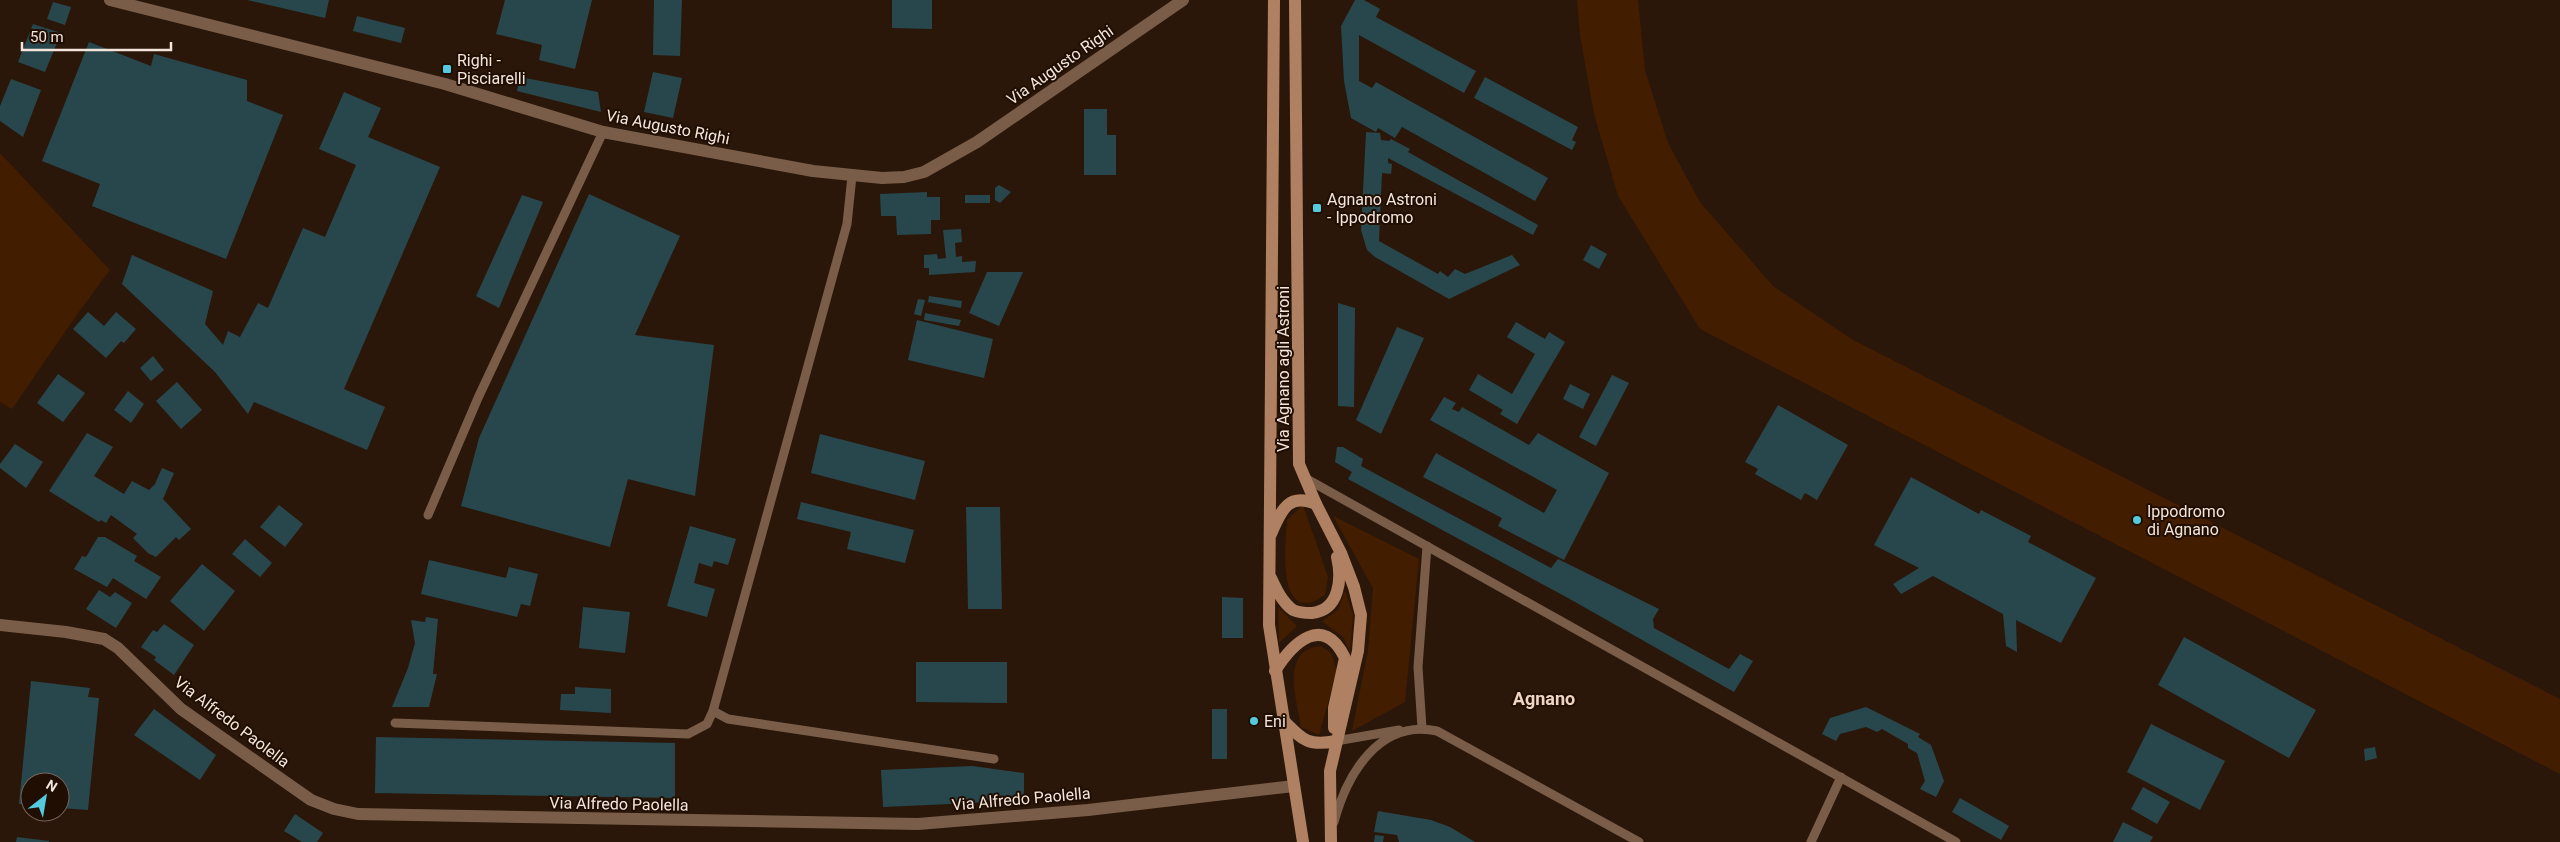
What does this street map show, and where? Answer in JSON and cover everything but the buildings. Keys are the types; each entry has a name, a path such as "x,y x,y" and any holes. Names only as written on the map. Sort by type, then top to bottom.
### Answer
{"main road":[{"name":"Via Agnano agli Astroni","path":"1274,0 1269,626 1282,719 1303,842"},
{"name":"Via Agnano agli Astroni","path":"1295,1 1299,464 1316,504 1334,539 1354,587 1362,615 1358,651 1330,771 1331,838"},
{"path":"1269,538 1285,507 1292,501 1306,500 1316,504"},
{"path":"1269,576 1278,593 1294,610 1304,613 1326,609 1338,590 1339,566 1334,539"},
{"path":"1275,671 1295,644 1310,636 1326,637 1340,649 1345,658 1334,708 1333,725 1336,741 1321,744 1300,738 1282,719"}],"street":[{"name":"Via Augusto Righi","path":"110,0 163,6 305,50 446,84 602,132 813,171 852,176 904,177 924,172 977,142 1183,0"},
{"name":"Via Alfredo Paolella","path":"0,625 66,632 104,639 118,648 181,708 311,800 334,809 358,814 918,824 1088,810 1294,786"}],"lane":[{"path":"428,514 482,389 602,132"},
{"path":"396,723 688,734 707,724 713,711 847,224 852,176"},
{"path":"1305,478 1956,842"},
{"path":"1422,728 1418,667 1427,546"},
{"path":"713,711 728,719 994,759"},
{"path":"1336,741 1363,738 1386,730 1422,728 1437,731 1639,842"},
{"path":"1331,838 1340,801 1361,764 1382,742 1408,730"},
{"path":"1811,842 1841,777"}],"shaded area":[{"name":"Ippodromo di Agnano","path":"1577,0 1638,0 1645,70 1668,143 1700,202 1773,286 1853,340 2560,699 2560,774 1700,329 1618,196 1594,114 1580,35"},
{"path":"0,153 110,270 12,409 0,402"},
{"path":"1303,505 1328,577 1325,595 1312,602 1301,602 1293,596 1288,586 1286,572 1287,520"},
{"path":"1333,516 1419,559 1405,702 1352,731 1368,650 1373,588"},
{"path":"1345,591 1353,615 1350,652 1344,638 1322,621 1338,610"},
{"path":"1278,607 1297,626 1279,643"},
{"path":"1321,646 1331,653 1337,670 1319,735 1301,727 1294,677 1300,656 1308,649"}],"place":[{"name":"Righi - Pisciarelli","path":"447,69"},
{"name":"Agnano Astroni - Ippodromo","path":"1317,208"},
{"name":"Ippodromo di Agnano","path":"2137,520"},
{"name":"Eni","path":"1254,721"}],"district":[{"name":"Agnano","path":"1544,698"}]}
